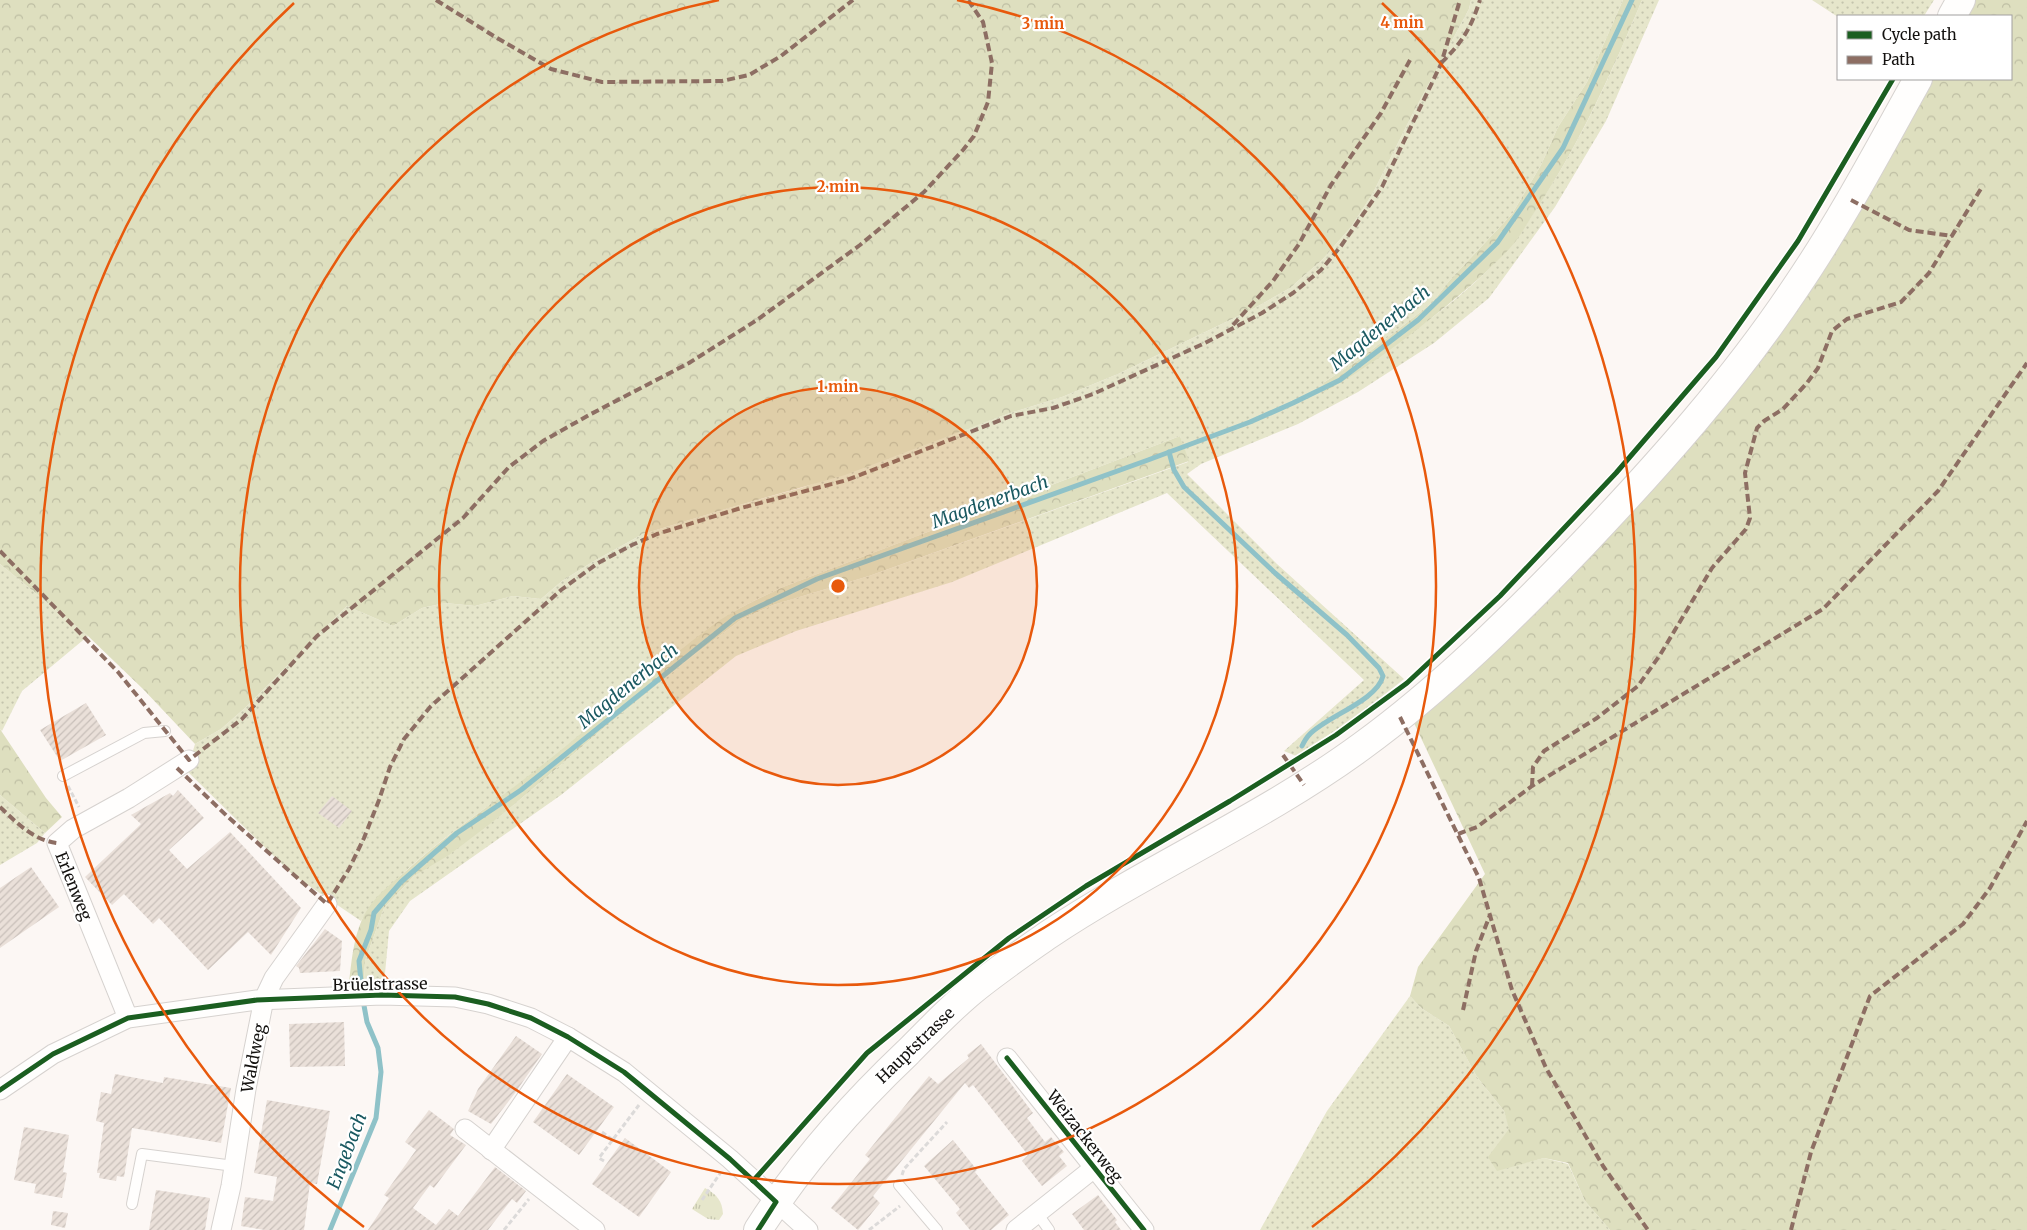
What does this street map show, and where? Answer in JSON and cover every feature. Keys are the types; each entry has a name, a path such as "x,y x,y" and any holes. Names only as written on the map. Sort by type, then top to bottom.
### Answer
{"main road":[{"path":"1953,15 1961,0"},
{"name":"Hauptstrasse","path":"758,1230 776,1202 823,1139 866,1092 968,994 1049,935 1283,798 1360,748 1400,717 1470,657 1551,577 1641,483 1715,396 1790,296 1851,200 1917,80"}],"street":[{"name":"Erlenweg","path":"128,1018 57,843 73,829 129,798 189,760"},
{"name":"Waldweg","path":"221,1230 264,999 274,978 326,904"},
{"name":"Brüelstrasse","path":"0,1090 53,1054 128,1018 264,999 382,995 454,997 488,1004 530,1018 568,1037 624,1072 730,1159 776,1202"},
{"path":"491,1150 568,1037"},
{"name":"Weizackerweg","path":"1007,1058 1144,1230"},
{"path":"464,1129 595,1230"},
{"name":"Weizackerweg","path":"1016,1230 1094,1168"},
{"path":"776,1202 808,1230"}],"lane":[{"path":"63,776 144,732 165,731"},
{"path":"132,1204 142,1154 234,1166"},
{"path":"899,1185 937,1230"},
{"path":"1037,1213 1050,1230"}],"path":[{"path":"72,795 79,807"},
{"path":"604,1161 600,1158 649,1092"},
{"path":"899,1185 904,1169 946,1122"},
{"path":"602,1132 613,1140"},
{"path":"702,1200 730,1159"},
{"path":"504,1230 538,1187"},
{"path":"869,1230 911,1198"}],"green space":[{"path":"0,0 1471,0 1469,9 1373,193 1351,227 1322,260 1290,288 1253,309 1118,374 1062,397 1007,414 845,475 643,534 562,581 541,599 513,596 475,606 445,603 422,608 393,626 347,606 245,708 221,729 195,744 143,689 88,636 0,564"},
{"path":"1471,0 1623,0 1587,82 1558,127 1541,165 1512,214 1449,281 1432,303 1360,359 1323,383 1325,391 1398,342 1445,307 1490,268 1514,242 1554,182 1582,132 1642,0 1659,0 1606,121 1555,207 1489,298 1434,343 1358,392 1298,424 1201,464 1187,474 1277,564 1404,679 1358,716 1296,756 1284,751 1364,680 1167,493 952,582 796,631 736,656 561,795 410,901 389,931 384,984 364,983 365,961 384,908 414,876 503,814 604,728 695,654 742,619 773,605 869,576 1188,462 1180,436 783,587 735,611 672,658 532,774 424,855 383,893 361,921 293,875 187,771 195,744 221,729 245,708 347,606 393,626 422,608 445,603 475,606 513,596 541,599 562,581 643,534 801,488 1007,414 1062,397 1118,374 1253,309 1290,288 1322,260 1351,227 1373,193 1469,9"},
{"path":"1623,0 1642,0 1582,131 1554,182 1514,243 1483,275 1421,326 1367,366 1324,392 1323,383 1360,359 1432,303 1449,281 1512,214 1541,165 1558,127 1587,82"},
{"path":"1812,0 1934,0 1925,15 1837,16"},
{"path":"1975,0 2027,0 2027,1230 1610,1230 1585,1201 1568,1163 1544,1158 1497,1171 1488,1157 1509,1129 1504,1111 1477,1077 1449,1026 1421,1008 1410,996 1418,967 1485,874 1414,723 1648,489 1854,219 1931,80 2012,80 2012,15 1967,15"},
{"path":"1180,436 1189,461 869,576 773,605 742,619 695,654 604,728 503,814 449,855 414,876 384,908 365,961 364,983 349,983 354,944 360,925 369,907 382,892 437,845 556,754 672,657 720,620 743,606 783,587"},
{"path":"0,564 88,636 22,691 2,731 0,729"},
{"path":"0,729 46,798 62,817 45,833 0,795"},
{"path":"0,795 45,833 37,843 0,865"},
{"path":"1410,996 1421,1008 1449,1026 1477,1077 1504,1111 1510,1129 1497,1170 1544,1158 1568,1164 1585,1201 1610,1230 1260,1230 1327,1111"},
{"path":"705,1188 720,1201 723,1214 719,1220 708,1219 692,1209"}],"building":[{"path":"86,703 106,735 60,761 40,730"},
{"path":"178,790 204,818 169,850 187,869 230,832 301,908 271,955 248,932 208,970 159,918 153,924 124,894 112,905 85,877 141,824 131,815 170,793 173,796"},
{"path":"332,796 352,811 339,828 318,813"},
{"path":"31,867 59,907 0,948 0,888"},
{"path":"325,929 342,941 340,971 300,973 299,968 296,966"},
{"path":"344,1022 345,1066 290,1067 289,1024"},
{"path":"516,1036 542,1054 491,1124 468,1111 478,1089"},
{"path":"981,1044 1033,1113 1027,1118 1045,1142 1051,1137 1064,1152 1059,1156 1067,1166 1042,1186 1022,1161 1028,1155 973,1085 969,1088 965,1083 873,1196 880,1203 858,1230 831,1208 870,1159 865,1155 929,1076 938,1084 969,1058 967,1055"},
{"path":"115,1074 163,1083 164,1077 231,1088 221,1143 132,1128 124,1177 117,1176 116,1181 99,1178 100,1173 97,1173 104,1123 96,1121 101,1092 111,1094"},
{"path":"567,1074 614,1107 579,1155 533,1122"},
{"path":"267,1100 330,1111 317,1184 310,1183 304,1230 265,1230 241,1226 245,1197 273,1201 277,1177 254,1173"},
{"path":"429,1110 454,1129 450,1135 466,1145 434,1188 430,1185 413,1208 436,1225 449,1209 458,1216 495,1167 526,1191 517,1203 512,1199 488,1230 368,1230 389,1198 384,1195 416,1150 405,1142"},
{"path":"24,1127 69,1135 63,1172 67,1173 62,1198 34,1193 36,1184 14,1180"},
{"path":"625,1138 671,1172 639,1217 592,1184"},
{"path":"953,1140 977,1170 975,1172 1009,1215 991,1230 970,1230 956,1213 960,1209 924,1166"},
{"path":"156,1190 210,1198 205,1230 149,1230"},
{"path":"1098,1195 1117,1220 1115,1222 1121,1230 1084,1230 1072,1214"},
{"path":"53,1211 68,1213 65,1228 51,1225"}],"waterway":[{"name":"Magdenerbach","path":"362,992 359,961 371,930 374,913 401,882 457,833 521,790 735,618 817,579 1250,422 1340,380 1418,320 1497,243 1563,148 1632,0"},
{"path":"1169,452 1174,470 1184,487 1275,573 1347,635 1379,668 1383,676 1379,685 1371,693 1317,728 1308,736 1302,746"},
{"name":"Engebach","path":"330,1230 376,1118 381,1072 378,1048 367,1022 363,1000"}],"marked path":[{"path":"436,0 551,69 602,82 722,81 749,75 781,56 853,0"},
{"path":"0,551 118,672 189,760 242,719 317,636 463,518 509,467 543,441 689,363 757,320 860,245 924,192 974,136 988,102 992,63 983,22 968,0"},
{"path":"177,768 228,817 327,904 349,869 364,838 390,767 404,739 431,706 561,590 598,563 657,534 741,508 847,480 1011,416 1053,408 1093,394 1205,343 1262,313 1293,293 1321,270 1341,246 1382,187 1441,64 1460,0"},
{"path":"1441,63 1455,49 1465,34 1480,0"},
{"path":"1233,325 1273,281 1299,244 1331,185 1381,113 1410,60"},
{"path":"1532,786 1533,767 1544,751 1597,718 1638,686 1660,655 1712,568 1746,529 1750,518 1745,473 1757,428 1764,421 1783,409 1807,383 1818,368 1832,331 1847,319 1901,302 1929,273 1982,187"},
{"path":"1851,200 1909,230 1952,236"},
{"path":"1458,834 1477,827 1532,786 1823,609 1938,491 2027,363"},
{"path":"1400,717 1479,878 1512,990 1546,1068 1603,1166 1648,1230"},
{"path":"1283,755 1304,785"},
{"path":"0,807 33,835 57,843"},
{"path":"1791,1230 1811,1152 1870,996 1963,924 1990,888 2027,821"},
{"path":"1463,1010 1476,951 1490,915"}],"cycle path":[{"path":"753,1181 867,1053 1009,938 1086,886 1230,801 1336,735 1407,683 1500,596 1616,473 1716,357 1798,241 1892,80"},
{"path":"0,1090 53,1054 128,1018 257,1000 382,995 455,997 488,1004 531,1018 568,1037 624,1072 730,1159 776,1202 758,1230"},
{"path":"1007,1058 1144,1230"}]}
